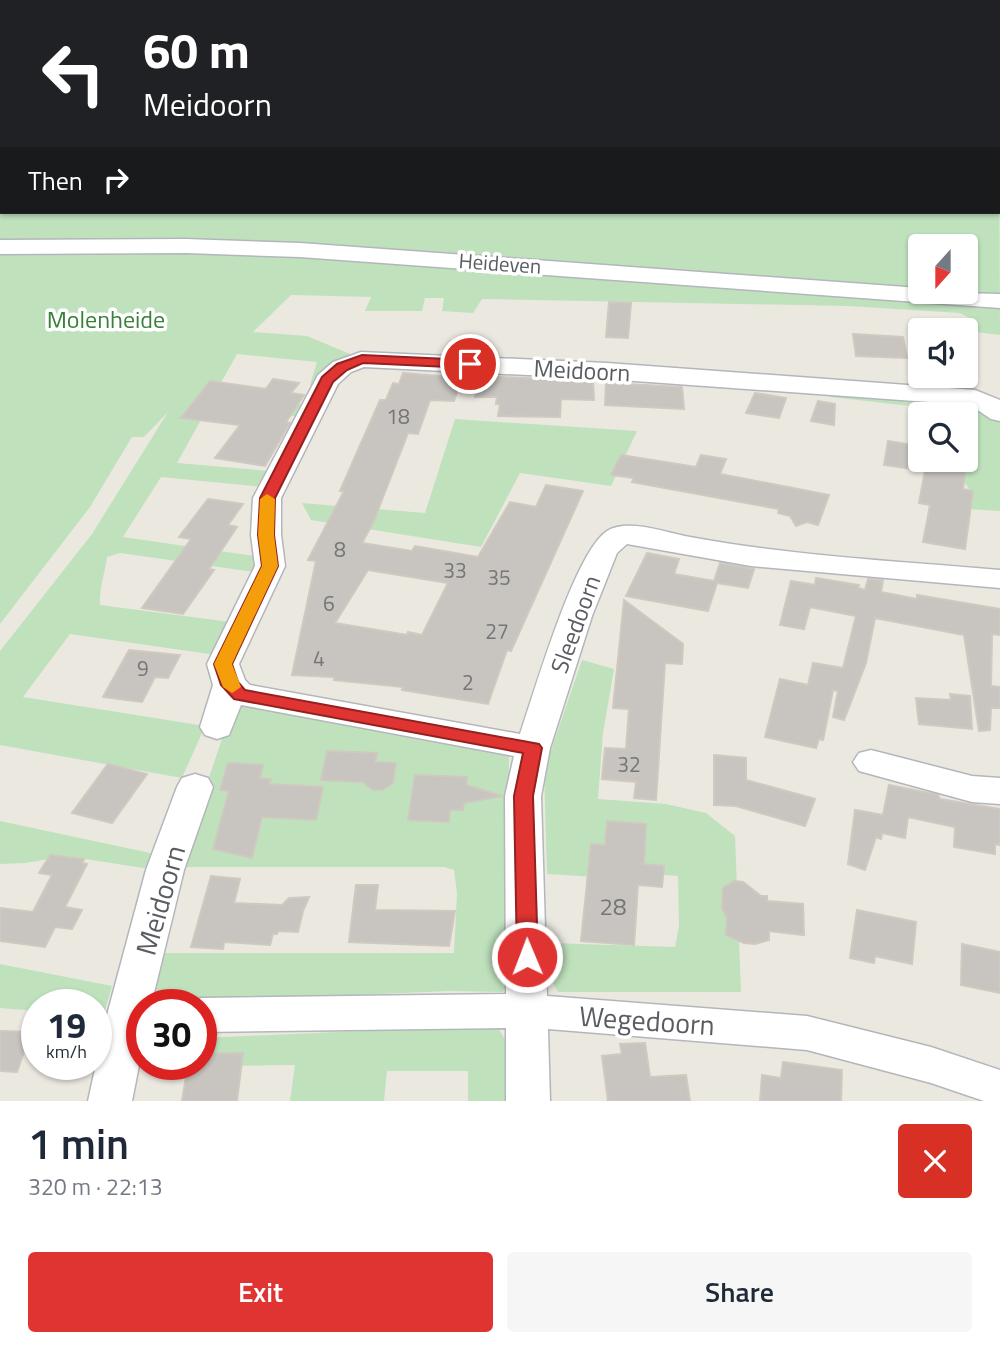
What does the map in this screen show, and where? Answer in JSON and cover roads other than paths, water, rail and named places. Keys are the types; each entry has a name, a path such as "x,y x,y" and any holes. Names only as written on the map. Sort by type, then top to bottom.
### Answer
{"street":[{"name":"Heideven","path":"0,247 186,246 300,250 1000,300"},
{"name":"Meidoorn","path":"217,727 230,685 223,664 270,566 266,535 267,498 327,380 342,367 362,359 607,371 975,398 1000,413"},
{"name":"Sleedoorn","path":"528,1101 529,1011 523,796 533,748 576,615 604,549 620,536 632,535 751,558 1000,579"},
{"path":"230,685 240,694 533,748"},
{"path":"871,762 972,789 1000,791"},
{"name":"Meidoorn","path":"140,989 165,870 195,787"},
{"name":"Wegedoorn","path":"217,1015 529,1011 807,1033 931,1065 1000,1088"},
{"path":"110,1101 126,1046"}],"park label":[{"name":"Molenheide","path":"106,319"}]}
